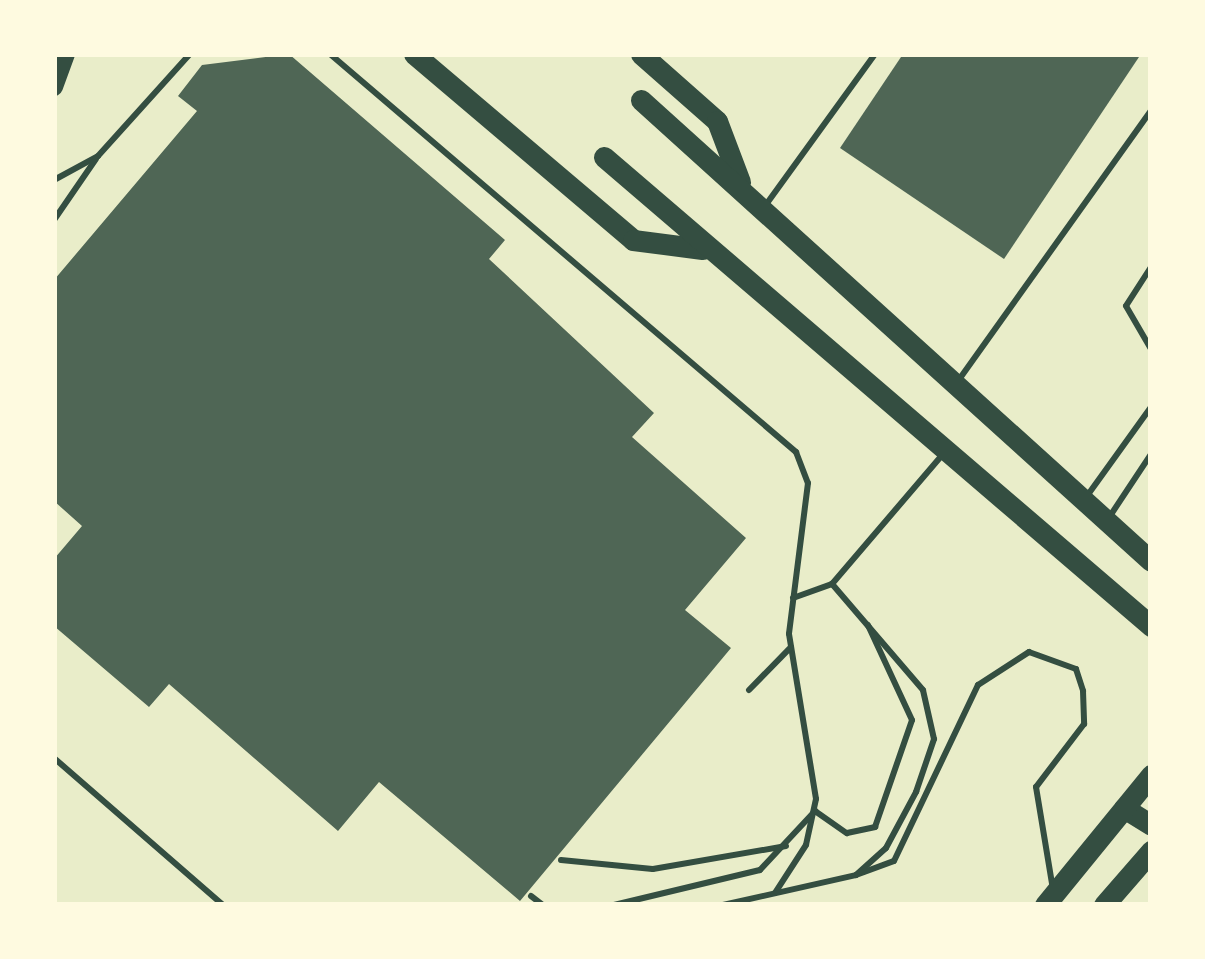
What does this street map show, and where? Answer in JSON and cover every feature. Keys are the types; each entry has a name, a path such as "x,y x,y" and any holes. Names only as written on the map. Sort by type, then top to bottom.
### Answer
{"main road":[{"path":"54,87 66,54"},
{"path":"414,54 633,240 702,249"},
{"path":"641,54 717,121 741,183"},
{"path":"640,100 741,183 763,209 1104,526 1151,561"},
{"path":"604,157 702,249 947,450 1151,626"},
{"path":"1050,900 1151,776"},
{"path":"1124,808 1151,825"},
{"path":"1104,905 1151,851"}],"lane":[{"path":"54,220 98,156 190,54"},
{"path":"330,54 796,452 808,483 791,647 814,812 775,893"},
{"path":"763,209 874,54"},
{"path":"954,386 1151,110"},
{"path":"54,180 98,156"},
{"path":"1151,267 1126,314 1151,349"},
{"path":"1081,504 1151,407"},
{"path":"794,598 832,584 947,450"},
{"path":"1104,526 1151,454"},
{"path":"54,532 54,547"},
{"path":"832,584 923,690 934,739 886,848 856,875"},
{"path":"814,812 847,833 875,827 907,741 911,706 874,657 868,626"},
{"path":"749,690 791,647"},
{"path":"723,905 856,875 894,860 978,686 1029,652 1076,668 1083,691 1084,724 1036,787 1034,823 1050,900"},
{"path":"54,758 223,905"},
{"path":"614,905 760,870 790,845 814,812"},
{"path":"561,860 653,869 790,845"},
{"path":"531,896 543,905"}],"building":[{"path":"289,54 505,240 489,259 654,413 632,437 746,538 685,610 731,648 520,901 379,782 338,831 169,684 149,707 54,626 54,559 82,526 54,501 54,280 197,111 178,96 202,65"},
{"path":"903,54 1141,54 1004,259 840,148"}]}
